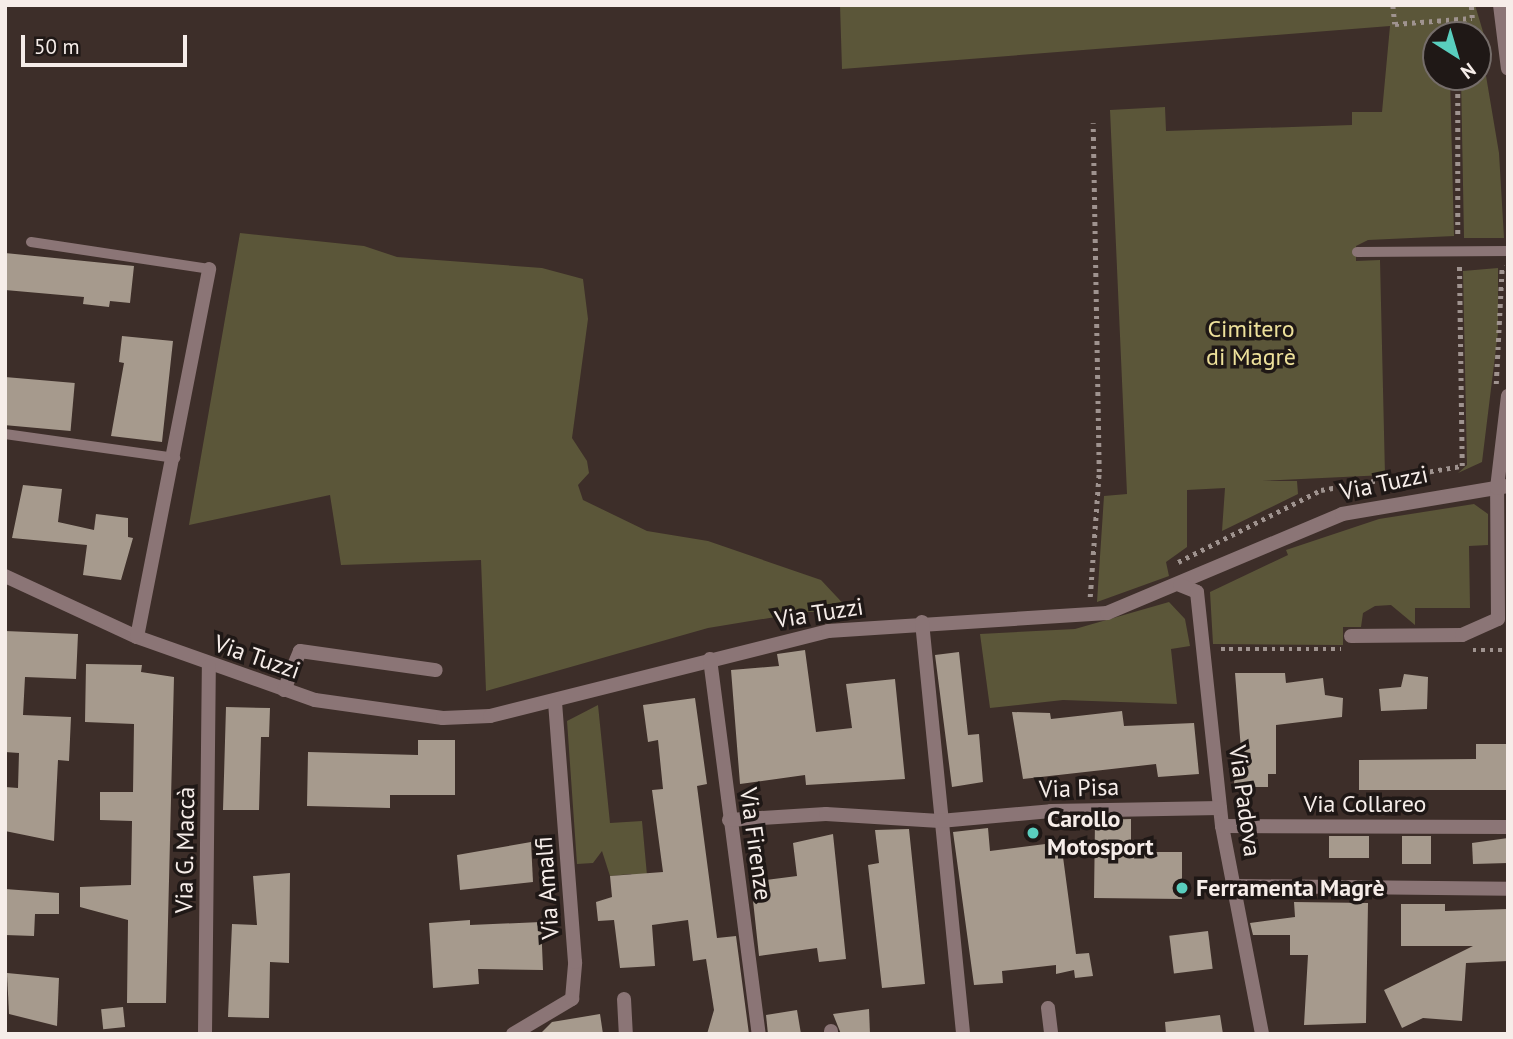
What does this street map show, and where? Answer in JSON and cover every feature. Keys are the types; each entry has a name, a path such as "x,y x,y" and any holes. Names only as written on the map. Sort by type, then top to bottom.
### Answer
{"street":[{"path":"1500,5 1506,36 1508,69"},
{"path":"137,637 176,458 209,269"},
{"path":"1351,636 1462,635 1498,619 1503,487 1501,397"},
{"name":"Via Tuzzi","path":"5,576 137,637 209,666 284,690 443,718 555,704 710,659 828,631 922,622 1089,616 1180,585 1342,514 1503,487"},
{"name":"Via Padova","path":"1180,585 1197,592 1222,826 1262,1034"},
{"path":"922,622 963,1034"},
{"path":"284,690 300,651 436,670"},
{"name":"Via Firenze","path":"710,659 759,1034"},
{"name":"Via G. Maccà","path":"205,1034 209,666"},
{"name":"Via Amalfi","path":"513,1034 572,999 575,962 555,704"},
{"name":"Via Pisa","path":"729,820 826,814 940,821 1051,811 1220,808"},
{"name":"Via Collareo","path":"1222,826 1508,827"},
{"path":"1235,886 1508,889"},
{"path":"624,999 626,1034"},
{"path":"1048,1008 1051,1034"}],"lane":[{"path":"30,242 209,269"},
{"path":"1357,252 1508,251"},
{"path":"5,434 176,458"}],"path":[{"path":"1393,5 1395,24 1472,18 1471,5"},
{"path":"1180,585 1173,572 1176,563 1309,494 1462,466 1458,91"},
{"path":"1089,616 1099,472 1093,123"},
{"path":"1486,265 1505,266 1501,397"},
{"path":"1459,267 1472,266"},
{"path":"1222,548 1266,529"}],"green space":[{"name":"Cimitero di Magrè","path":"840,5 1475,5 1480,21 1422,21 1422,91 1450,91 1454,236 1368,240 1356,246 1356,261 1380,260 1385,475 1262,481 1297,481 1298,494 1222,531 1225,488 1187,490 1187,547 1166,562 1169,576 1097,602 1104,496 1127,494 1110,110 1165,107 1166,131 1352,125 1352,112 1382,112 1390,26 842,69"},
{"path":"1461,91 1489,91 1499,153 1504,238 1464,238"},
{"path":"240,233 364,246 397,257 542,268 583,279 588,319 572,438 587,461 589,473 578,485 583,500 647,531 708,541 821,580 851,612 806,612 708,628 486,691 481,560 341,565 330,495 189,525"},
{"path":"1498,268 1498,332 1482,462 1458,473 1467,465 1463,271"},
{"path":"1474,504 1488,514 1488,545 1469,546 1470,608 1415,608 1415,625 1391,605 1375,606 1363,613 1361,627 1343,627 1343,645 1213,644 1210,592 1288,555 1286,550 1379,519"},
{"path":"1169,602 1185,619 1190,646 1171,649 1177,704 1063,700 990,708 980,634 1075,629"},
{"path":"598,705 610,823 642,821 649,897 631,874 610,876 602,851 593,863 577,864 567,721"}],"building":[{"path":"5,253 134,266 130,303 110,301 109,307 83,304 84,297 5,290"},
{"path":"122,336 173,341 162,442 111,436 124,363 119,362"},
{"path":"5,377 75,383 71,431 5,425"},
{"path":"23,485 62,489 58,522 94,530 96,514 128,518 128,537 133,538 121,580 83,575 87,545 12,538"},
{"path":"5,631 78,634 76,679 25,677 23,715 71,717 69,761 58,760 54,841 5,831 5,787 18,788 19,753 5,752"},
{"path":"805,650 816,732 852,728 846,684 895,679 905,779 806,785 805,775 740,784 731,670 779,666 777,654"},
{"path":"959,652 968,735 979,734 983,782 952,787 935,655"},
{"path":"86,664 142,665 141,672 174,677 166,1003 127,1003 128,920 80,907 80,887 131,885 132,821 100,820 100,792 133,792 134,724 85,722"},
{"path":"1235,673 1285,673 1286,683 1323,678 1325,695 1343,698 1342,717 1276,725 1276,774 1268,774 1268,787 1234,787 1235,750 1241,750"},
{"path":"1404,674 1428,677 1427,709 1381,711 1379,689 1401,687"},
{"path":"695,698 707,784 697,786 717,938 736,936 749,1034 707,1034 714,1010 706,959 693,961 688,920 652,925 655,966 620,968 614,920 598,921 596,902 612,897 610,876 663,872 652,790 663,789 658,740 648,742 643,705"},
{"path":"226,707 270,708 269,737 261,737 259,810 223,810"},
{"path":"1122,711 1124,726 1194,723 1199,774 1158,777 1156,764 1023,779 1012,712 1050,713 1051,719"},
{"path":"418,740 455,740 455,795 390,795 390,808 307,806 308,752 418,755"},
{"path":"1476,744 1508,744 1508,790 1359,790 1359,760 1476,759"},
{"path":"1131,819 1131,852 1182,852 1182,899 1094,898 1095,820"},
{"path":"988,828 990,851 1061,842 1076,954 1089,953 1093,976 1075,978 1074,970 1056,974 1056,965 1002,971 1003,983 974,985 953,832"},
{"path":"909,829 925,984 882,988 868,865 879,863 875,830"},
{"path":"833,834 846,959 819,962 817,948 759,956 751,882 797,876 793,843"},
{"path":"1329,836 1369,836 1369,858 1329,858"},
{"path":"1402,836 1431,836 1431,864 1402,864"},
{"path":"1508,838 1508,863 1473,864 1472,843"},
{"path":"531,842 533,882 460,890 457,855"},
{"path":"290,873 289,963 270,962 269,1018 228,1017 232,924 257,925 253,876"},
{"path":"5,889 59,893 59,914 35,914 34,936 5,935"},
{"path":"1294,902 1368,903 1366,1023 1304,1025 1308,955 1290,955 1290,935 1253,935 1250,923 1295,917"},
{"path":"1401,904 1445,904 1445,911 1508,909 1508,961 1466,963 1462,1021 1423,1018 1402,1028 1384,990 1473,946 1401,946"},
{"path":"470,920 470,925 541,922 543,970 478,969 479,984 433,988 429,923"},
{"path":"1208,931 1213,969 1174,973 1169,936"},
{"path":"7,973 59,978 57,1026 9,1014"},
{"path":"123,1007 125,1027 103,1029 101,1009"},
{"path":"869,1009 870,1034 841,1034 833,1014"},
{"path":"797,1010 801,1034 768,1034 766,1015"},
{"path":"600,1014 603,1034 540,1034 552,1022"},
{"path":"1220,1015 1223,1034 1166,1034 1165,1022"}],"place":[{"name":"Carollo Motosport","path":"1033,833"},
{"name":"Ferramenta Magrè","path":"1182,888"}]}
